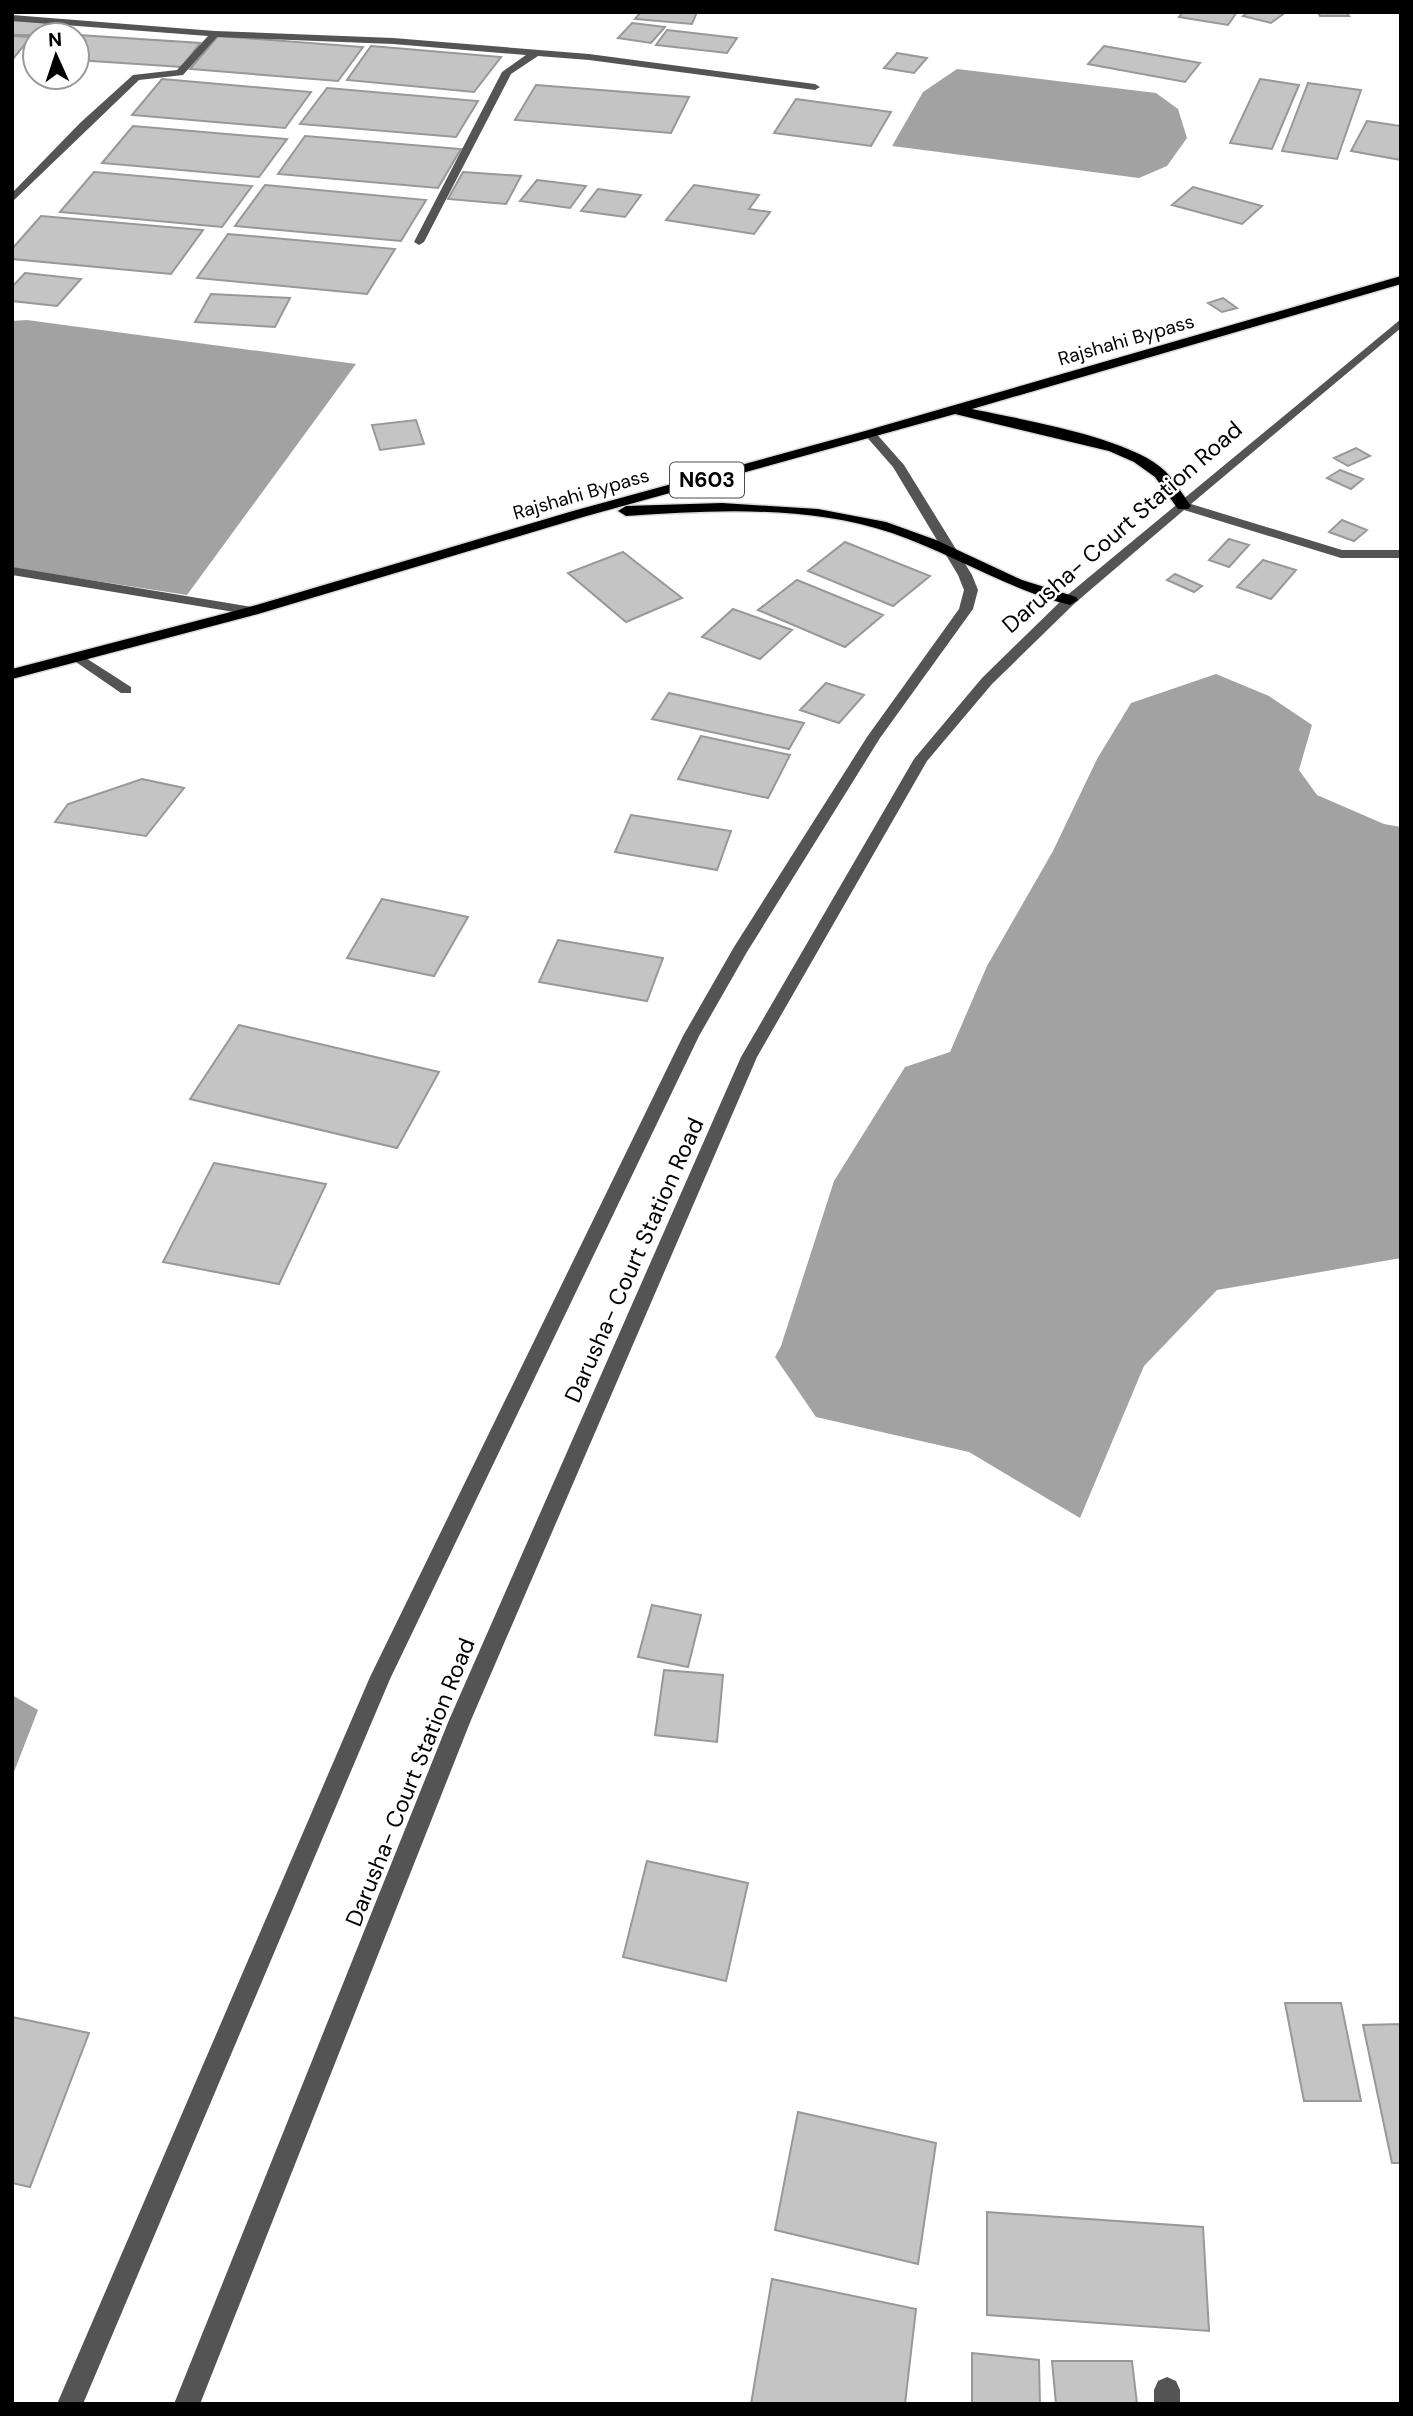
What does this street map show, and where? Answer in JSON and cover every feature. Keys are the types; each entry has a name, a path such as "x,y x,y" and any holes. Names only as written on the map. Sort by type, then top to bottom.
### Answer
{"highway":[{"name":"Rajshahi Bypass","path":"12,674 252,611 578,514 955,410 1401,280"},
{"path":"955,410 1047,430 1139,459 1160,474 1183,506"},
{"path":"578,514 741,506 828,515 883,526 1010,581 1070,600"}],"street":[{"path":"12,18 215,34 393,41 589,57 815,88"},
{"path":"12,200 84,125 136,77 180,73 215,34"},
{"path":"419,242 507,72 536,53"},
{"name":"Darusha- Court Station Road","path":"187,2404 460,1720 749,1057 921,759 987,681 1070,600 1401,322"},
{"name":"Darusha- Court Station Road","path":"70,2404 380,1676 691,1036 740,951 874,737 967,609 971,590 952,554 898,466 870,434"},
{"path":"1183,506 1341,554 1401,554"},
{"path":"12,571 252,611"},
{"path":"78,657 126,690"}],"shaded area":[{"path":"957,69 1156,93 1178,109 1187,138 1167,166 1139,178 892,146 923,92"},
{"path":"27,320 356,364 187,595 12,568 12,321"},
{"path":"1216,674 1269,696 1312,725 1299,770 1317,795 1384,824 1401,827 1401,1258 1217,1290 1144,1366 1080,1518 969,1452 816,1417 775,1357 781,1346 834,1181 905,1067 950,1052 987,966 1053,851 1097,759 1131,703"},
{"path":"12,1695 38,1710 12,1777"}],"building":[{"path":"641,12 697,12 692,24 635,19"},
{"path":"1183,12 1237,12 1228,25 1179,17"},
{"path":"1248,12 1286,12 1271,23 1243,16"},
{"path":"1318,12 1346,12 1349,16 1320,16"},
{"path":"12,20 25,21 21,21 21,35 12,35"},
{"path":"632,23 665,27 651,43 618,38"},
{"path":"667,30 737,38 727,53 656,45"},
{"path":"12,36 21,36 21,49 12,60"},
{"path":"91,36 200,43 182,67 91,61"},
{"path":"218,36 363,47 338,81 190,69"},
{"path":"371,46 501,57 474,92 347,80"},
{"path":"1104,46 1200,63 1185,82 1088,64"},
{"path":"897,53 927,58 914,73 884,68"},
{"path":"162,79 311,92 285,128 132,115"},
{"path":"1260,79 1299,85 1272,149 1230,143"},
{"path":"1308,83 1361,90 1337,159 1282,151"},
{"path":"536,85 689,97 671,133 515,120"},
{"path":"327,88 478,101 456,137 300,124"},
{"path":"796,99 891,112 871,146 774,133"},
{"path":"1367,121 1401,126 1401,160 1351,151"},
{"path":"133,126 287,139 259,177 102,163"},
{"path":"305,136 461,149 438,188 278,174"},
{"path":"94,172 252,186 222,227 60,212"},
{"path":"463,172 521,176 506,204 448,199"},
{"path":"537,180 586,186 570,208 520,201"},
{"path":"265,185 426,200 401,241 235,226"},
{"path":"694,185 759,195 749,209 770,212 754,234 666,220"},
{"path":"1193,187 1262,206 1242,224 1172,205"},
{"path":"598,189 641,195 625,217 581,211"},
{"path":"41,216 203,230 171,274 12,259 12,249"},
{"path":"228,234 395,249 367,294 197,278"},
{"path":"25,273 81,279 57,306 12,301 12,287"},
{"path":"211,294 290,298 275,327 195,322"},
{"path":"1223,298 1237,308 1222,312 1208,303"},
{"path":"416,420 424,444 380,450 372,425"},
{"path":"1356,448 1370,456 1348,466 1334,458"},
{"path":"1340,470 1363,479 1351,489 1327,478"},
{"path":"1342,520 1367,530 1354,541 1329,532"},
{"path":"1229,539 1249,545 1229,567 1209,560"},
{"path":"845,542 930,576 893,606 808,571"},
{"path":"623,552 682,598 626,622 568,573"},
{"path":"1263,560 1296,570 1271,599 1237,587"},
{"path":"1175,574 1202,586 1194,592 1167,580"},
{"path":"797,580 883,615 845,647 758,610"},
{"path":"733,609 792,630 760,659 702,637"},
{"path":"826,683 864,695 839,723 800,710"},
{"path":"669,693 804,723 789,749 652,719"},
{"path":"701,736 790,755 768,798 678,779"},
{"path":"142,779 184,788 146,836 55,822 68,804"},
{"path":"631,815 731,831 717,870 615,852"},
{"path":"382,899 468,917 434,976 347,958"},
{"path":"558,940 663,958 647,1001 539,982"},
{"path":"239,1025 439,1072 397,1148 190,1099"},
{"path":"214,1163 326,1184 279,1284 163,1262"},
{"path":"652,1605 701,1615 688,1667 638,1657"},
{"path":"664,1670 723,1675 717,1742 655,1735"},
{"path":"647,1861 748,1883 726,1981 623,1957"},
{"path":"1285,2003 1341,2003 1361,2101 1304,2101"},
{"path":"12,2017 89,2033 30,2187 12,2183"},
{"path":"1401,2024 1401,2163 1392,2163 1363,2025"},
{"path":"798,2112 936,2143 918,2264 775,2230"},
{"path":"987,2212 1203,2227 1209,2331 987,2315"},
{"path":"772,2279 916,2309 905,2404 751,2404"},
{"path":"972,2353 1039,2360 1040,2404 972,2404"},
{"path":"1052,2361 1132,2361 1137,2404 1056,2404"}]}
